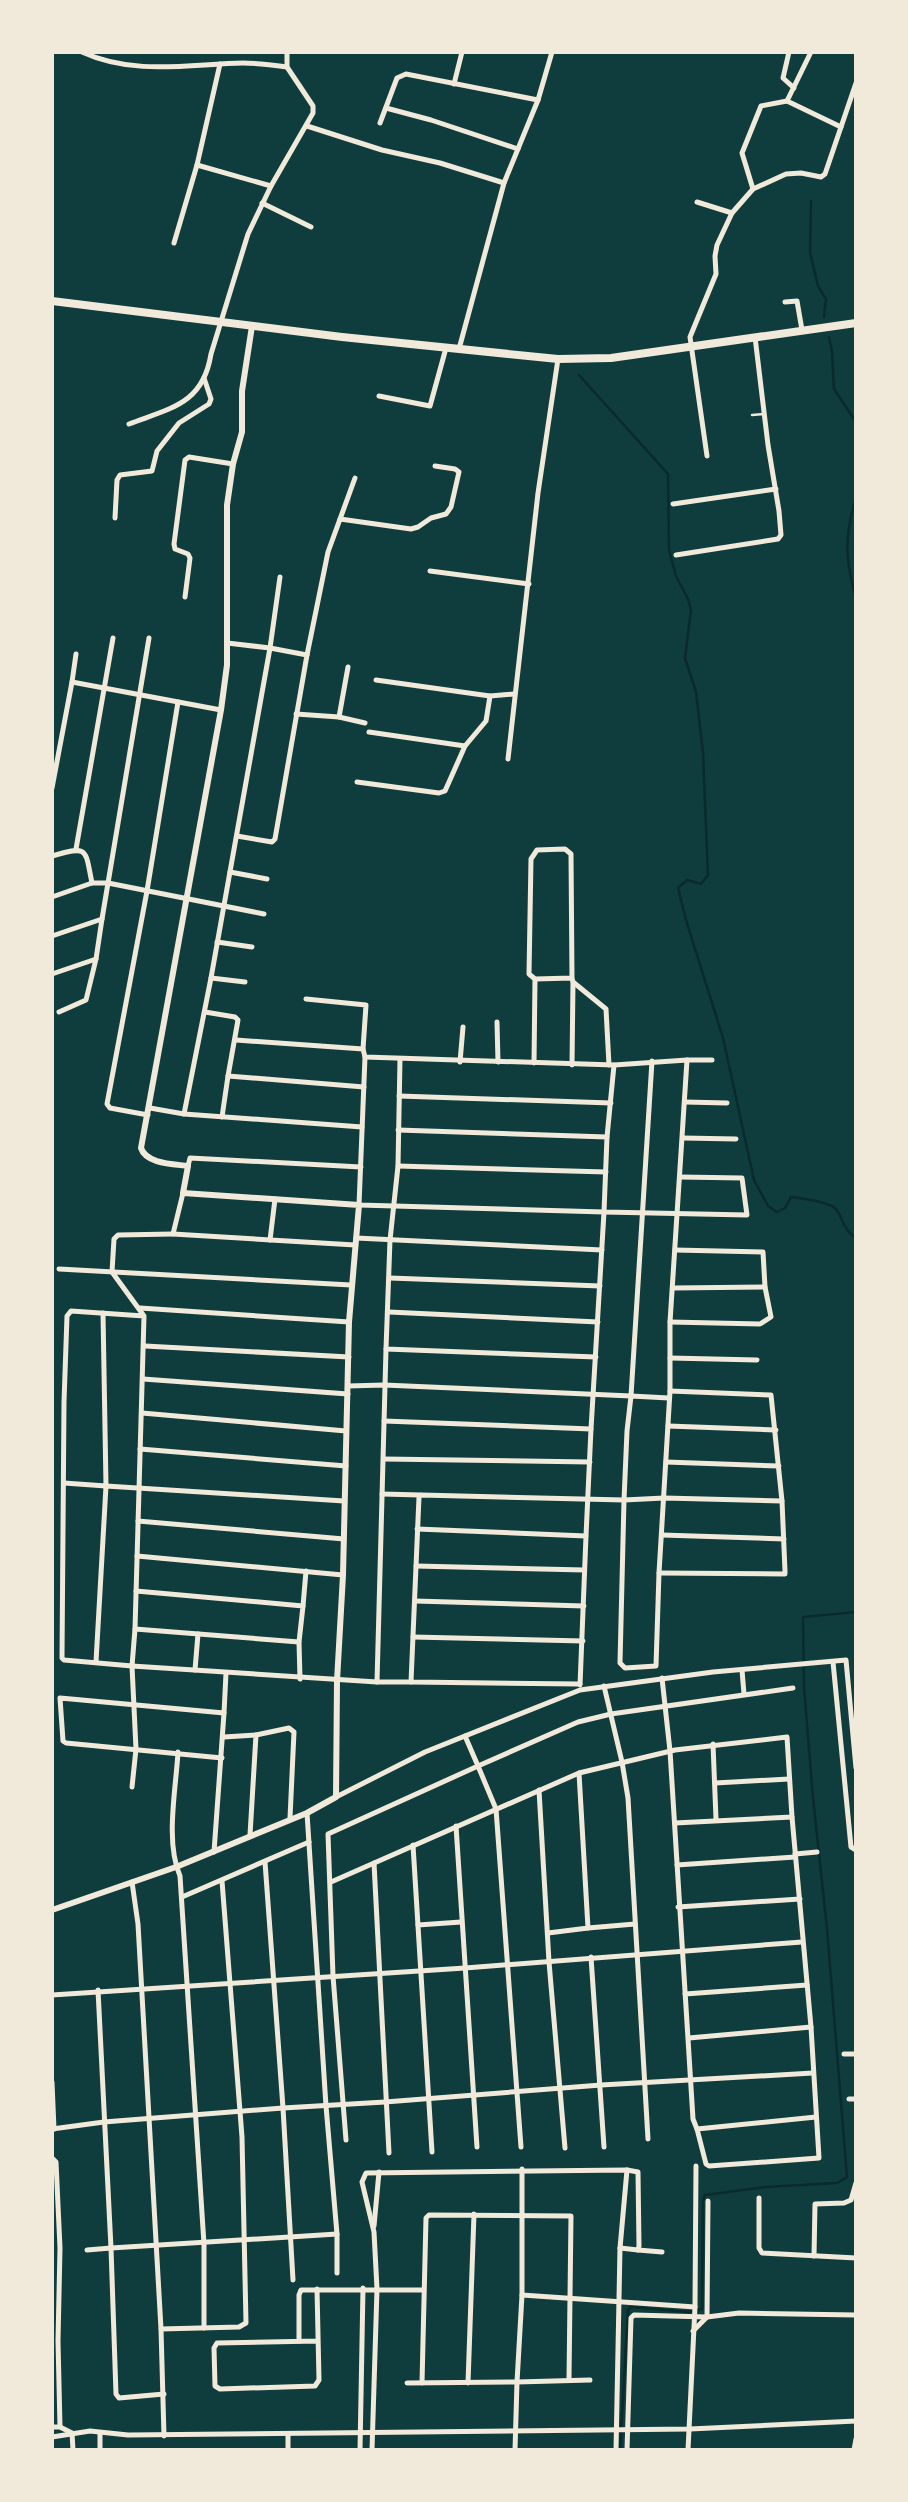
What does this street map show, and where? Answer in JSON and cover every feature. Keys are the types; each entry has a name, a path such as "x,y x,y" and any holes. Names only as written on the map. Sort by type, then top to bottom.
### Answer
{"highway":[{"path":"52,301 558,359 611,358 856,323"}],"street":[{"path":"82,52 105,60 164,68 245,63 286,67"},
{"path":"129,424 188,398 208,371 248,234 271,186 313,113 313,106 286,67 287,52"},
{"path":"454,84 462,52"},
{"path":"459,349 504,183 538,100 552,52"},
{"path":"789,52 783,78 794,88"},
{"path":"787,101 811,52"},
{"path":"174,243 197,165 220,64"},
{"path":"380,122 397,78 402,74 538,100"},
{"path":"707,456 690,347 692,326 716,274 717,244 732,213 753,188 786,174 801,173 821,177 827,169 856,83"},
{"path":"753,188 742,153 761,106 787,101 841,127"},
{"path":"386,108 518,149"},
{"path":"307,125 382,150 440,163 504,183"},
{"path":"197,165 271,186"},
{"path":"696,202 732,213"},
{"path":"262,203 311,227"},
{"path":"785,302 795,299 798,301 802,330"},
{"path":"245,325 242,432 233,464 227,505 227,666 142,1153 153,1160 361,1167"},
{"path":"676,555 778,539 781,535 755,337"},
{"path":"379,396 430,406 446,348"},
{"path":"508,758 538,493 558,359"},
{"path":"115,518 117,481 120,475 152,471 157,451 179,423 209,404 211,399 204,378"},
{"path":"185,597 190,557 174,547 185,460 189,457 233,464"},
{"path":"340,519 411,528 446,514 451,507 458,472 455,469 435,466"},
{"path":"237,836 272,842 275,839 325,562 355,478"},
{"path":"673,504 776,489"},
{"path":"430,571 529,584"},
{"path":"184,1114 237,836 280,577"},
{"path":"76,849 113,638"},
{"path":"59,1012 86,1000 96,959 149,638"},
{"path":"227,643 307,654"},
{"path":"52,788 76,653"},
{"path":"339,717 348,667"},
{"path":"376,680 490,696 514,694"},
{"path":"72,682 221,710"},
{"path":"357,782 443,792 465,746 486,722 490,696"},
{"path":"178,702 147,891 107,1104 110,1108 149,1112 362,1127"},
{"path":"296,714 339,717 365,723"},
{"path":"369,733 465,746"},
{"path":"52,856 76,849 86,855 92,883"},
{"path":"572,1065 573,980 572,860 571,854 565,849 537,850 532,855 528,972 530,977 535,979 573,980 606,1009 611,1065 587,1500 580,1687"},
{"path":"230,872 267,879"},
{"path":"52,897 92,883 108,883 264,914"},
{"path":"52,936 102,919"},
{"path":"217,942 252,947"},
{"path":"52,974 96,959"},
{"path":"211,978 245,982"},
{"path":"534,1063 535,979"},
{"path":"306,999 366,1005 359,1205 349,1322 343,1575 337,1681 336,1797"},
{"path":"205,1012 237,1018 236,1040 222,1117"},
{"path":"497,1022 498,1062"},
{"path":"460,1062 463,1027"},
{"path":"236,1040 363,1049"},
{"path":"365,1057 572,1065 712,1060"},
{"path":"377,1682 384,1385 390,1240 398,1166 400,1059"},
{"path":"652,1061 627,1431 620,1663 623,1667 656,1666 670,1394 670,1322 687,1060"},
{"path":"228,1076 364,1087"},
{"path":"398,1096 611,1102"},
{"path":"685,1102 727,1103"},
{"path":"398,1130 607,1137"},
{"path":"683,1138 736,1139"},
{"path":"173,1234 189,1162"},
{"path":"398,1166 606,1172"},
{"path":"183,1193 359,1205 747,1215 741,1178 680,1177"},
{"path":"270,1240 275,1199"},
{"path":"132,1787 136,1749 132,1666 145,1346 144,1316 112,1272 114,1239 118,1235 173,1234 270,1240 390,1240 602,1250"},
{"path":"670,1322 763,1324 771,1317 765,1287 763,1252 675,1250"},
{"path":"59,1269 351,1285"},
{"path":"390,1278 600,1286"},
{"path":"673,1288 765,1287"},
{"path":"140,1308 349,1322"},
{"path":"144,1316 71,1311 67,1316 64,1661 337,1681 580,1687 856,1659"},
{"path":"389,1312 598,1322"},
{"path":"96,1662 106,1486 103,1313"},
{"path":"145,1346 349,1357"},
{"path":"386,1349 596,1357"},
{"path":"670,1358 757,1360"},
{"path":"143,1379 348,1390 384,1385 631,1396 771,1395 782,1501 785,1574 659,1573"},
{"path":"142,1413 346,1431"},
{"path":"384,1421 591,1429"},
{"path":"668,1426 776,1430"},
{"path":"140,1449 346,1466"},
{"path":"384,1459 590,1462"},
{"path":"666,1462 779,1466"},
{"path":"64,1483 344,1501"},
{"path":"382,1494 587,1500 664,1498 782,1501"},
{"path":"411,1682 420,1495"},
{"path":"138,1521 344,1539"},
{"path":"417,1529 586,1536"},
{"path":"662,1535 784,1539"},
{"path":"137,1556 343,1575"},
{"path":"416,1566 584,1570"},
{"path":"300,1679 299,1642 306,1571"},
{"path":"136,1591 303,1606"},
{"path":"415,1601 584,1606"},
{"path":"135,1629 299,1642"},
{"path":"195,1670 198,1634"},
{"path":"413,1637 583,1641"},
{"path":"846,1660 856,1768"},
{"path":"833,1662 851,1847 856,1850"},
{"path":"742,1670 744,1695"},
{"path":"214,1852 224,1737 226,1673"},
{"path":"662,1678 670,1751 693,2119 706,2164 709,2166 819,2158 787,1737"},
{"path":"604,1686 628,1798 648,2139"},
{"path":"52,1910 176,1867 290,1818 307,1815 336,1797 425,1752 466,1739 580,1687"},
{"path":"337,2273 328,2106 326,1977 331,1882 328,1834 477,1763 578,1722 665,1704 793,1688"},
{"path":"222,1758 66,1743 63,1741 60,1698 224,1713"},
{"path":"224,1737 256,1735 289,1728 294,1732 290,1818"},
{"path":"250,1835 256,1735"},
{"path":"331,1882 579,1773 670,1751 796,1736"},
{"path":"466,1739 496,1810 521,2147"},
{"path":"713,1744 716,1819"},
{"path":"178,1752 172,1837 182,1895 204,2244 204,2328"},
{"path":"579,1773 588,1928"},
{"path":"715,1783 789,1779"},
{"path":"539,1790 549,1962 565,2148"},
{"path":"307,1815 346,2140"},
{"path":"674,1823 792,1816"},
{"path":"456,1826 477,2147"},
{"path":"182,1895 222,1881 309,1840"},
{"path":"413,1845 432,2152"},
{"path":"677,1865 817,1852"},
{"path":"265,1862 284,2108 293,2280"},
{"path":"374,1864 389,2153"},
{"path":"161,2329 243,2326 246,2323 239,2111 222,1881"},
{"path":"132,1882 138,1924 161,2329 164,2436"},
{"path":"678,1907 800,1899"},
{"path":"418,1925 461,1922"},
{"path":"548,1933 635,1924"},
{"path":"52,1995 465,1968 802,1942"},
{"path":"591,1958 604,2147"},
{"path":"685,1993 807,1985"},
{"path":"99,1990 116,2395 129,2399 164,2394"},
{"path":"688,2038 811,2026"},
{"path":"845,2054 856,2054"},
{"path":"53,2085 53,2129 196,2114 813,2073"},
{"path":"697,2129 816,2117"},
{"path":"52,2158 56,2162 55,2382 61,2427"},
{"path":"688,2449 694,2312 696,2165"},
{"path":"515,2449 522,2295 522,2169"},
{"path":"627,2169 620,2248 622,2430 627,2449"},
{"path":"374,2232 362,2182 366,2173 627,2169 638,2172 638,2250"},
{"path":"360,2449 365,2434 370,2289 379,2172"},
{"path":"814,2256 816,2204 844,2203 851,2200 856,2183"},
{"path":"758,2198 762,2253 856,2258"},
{"path":"693,2331 707,2317 708,2201"},
{"path":"468,2383 474,2214"},
{"path":"422,2383 427,2216 474,2214 571,2216 569,2379"},
{"path":"87,2250 337,2234"},
{"path":"620,2248 662,2252"},
{"path":"370,2289 365,2434 372,2449"},
{"path":"299,2341 299,2295 302,2290 423,2290"},
{"path":"317,2290 319,2380 315,2386 220,2389 215,2386 214,2348 217,2343 318,2341"},
{"path":"522,2295 620,2302 694,2312 707,2317 739,2313 856,2315"},
{"path":"616,2449 622,2430 631,2318 638,2314 694,2312"},
{"path":"407,2384 590,2380"},
{"path":"52,2437 82,2431 164,2436 288,2435 690,2429 856,2421"},
{"path":"52,2427 61,2427 72,2433"},
{"path":"72,2433 73,2449"},
{"path":"100,2433 100,2449"},
{"path":"288,2435 288,2449"},
{"path":"854,2449 856,2439"}],"lane":[{"path":"752,415 764,414"}],"waterway":[{"path":"811,201 810,252 818,286 826,299 824,317"},
{"path":"829,337 834,389 856,422"},
{"path":"579,375 668,474 669,550 676,576 691,610 685,658 696,692 703,753 708,875 701,884 687,880 678,888 723,1038 754,1180 768,1206 777,1212 785,1208 791,1197 828,1204 836,1209 845,1227 856,1238"},
{"path":"856,497 849,524 847,548 856,599"},
{"path":"620,2450 628,2310 631,2307 689,2312 702,2309 705,2195 766,2187 837,2183 847,2177 804,1687 803,1617 856,1612"}]}
